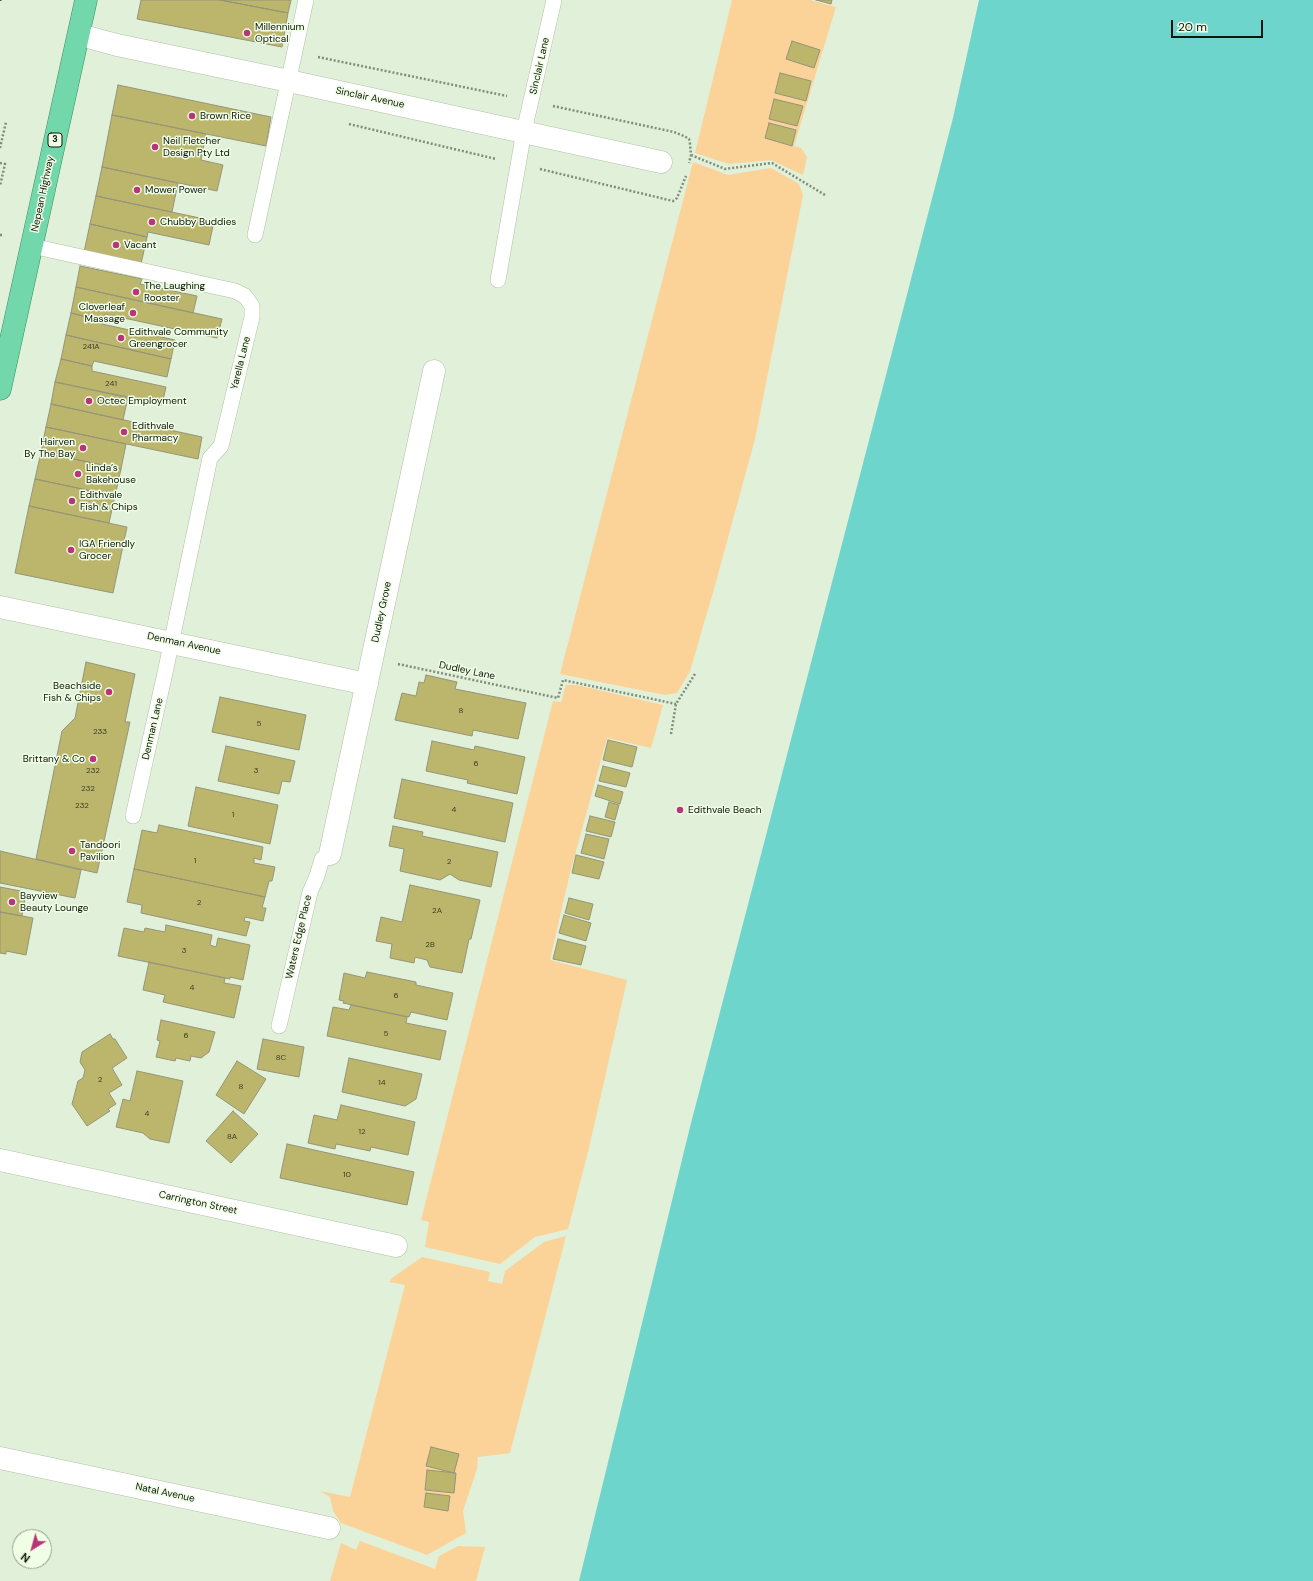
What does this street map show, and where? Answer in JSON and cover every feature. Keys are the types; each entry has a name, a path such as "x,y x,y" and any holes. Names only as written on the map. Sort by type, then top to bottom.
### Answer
{"highway":[{"name":"Nepean Highway","path":"0,389 80,35 86,0"}],"street":[{"name":"Sinclair Avenue","path":"80,35 125,47 524,131 661,162"},
{"name":"Dudley Grove","path":"330,854 434,371"},
{"name":"Denman Avenue","path":"0,607 367,684"},
{"name":"Carrington Street","path":"0,1160 396,1246"},
{"name":"Natal Avenue","path":"0,1458 329,1528"}],"lane":[{"path":"255,235 306,0"},
{"name":"Sinclair Lane","path":"498,280 524,131 554,0"},
{"name":"Yarella Lane","path":"32,246 235,291 245,296 252,306 252,317 221,446 210,458 171,642"},
{"name":"Denman Lane","path":"133,816 171,642"},
{"name":"Waters Edge Place","path":"279,1026 310,892 322,859 330,854"}],"path":[{"path":"0,148 6,122"},
{"path":"692,155 725,169 772,163 825,195"},
{"path":"0,163 5,164 0,186"},
{"name":"Dudley Lane","path":"373,656 402,665 558,698 562,680 676,704"},
{"path":"671,734 676,704 695,674"}],"shaded area":[{"path":"732,0 810,0 836,7 794,146 801,148 807,157 803,175 771,160 729,164 695,153"},
{"path":"693,162 728,175 771,168 799,184 803,195 755,439 714,589 690,671 677,693 665,695 560,674"},
{"path":"566,685 577,685 663,705 651,748 607,738 570,873 550,960 627,980 589,1148 568,1229 535,1237 500,1264 425,1247 429,1222 421,1220 553,701 561,702"},
{"path":"566,1236 510,1453 478,1457 477,1469 463,1511 466,1533 427,1555 341,1523 333,1511 330,1497 320,1491 350,1497 405,1285 389,1282 392,1278 422,1257 490,1272 488,1281 502,1284 505,1271 544,1242"},
{"path":"360,1541 435,1569 439,1556 458,1546 485,1547 476,1581 330,1581 341,1543 356,1550"}],"water":[{"path":"979,0 1313,0 1313,1581 579,1581 690,1127 953,118"}],"building":[{"name":"Millennium Optical","path":"141,0 220,0 288,13 282,47 137,19"},
{"path":"220,0 291,0 288,13"},
{"path":"816,0 832,0 831,4"},
{"path":"792,41 820,50 814,68 786,59"},
{"path":"780,73 811,81 806,101 775,93"},
{"name":"Brown Rice","path":"118,85 271,117 266,146 112,115"},
{"path":"774,99 803,106 797,126 769,119"},
{"name":"Neil Fletcher Design Pty Ltd","path":"112,115 206,134 201,160 223,165 217,191 102,167"},
{"path":"769,123 796,130 792,146 765,138"},
{"name":"Mower Power","path":"102,167 178,183 172,212 96,196"},
{"name":"Chubby Buddies","path":"96,196 214,221 209,245 148,232 147,237 90,224"},
{"name":"Vacant","path":"90,224 147,237 141,264 84,252"},
{"name":"The Laughing Rooster","path":"80,266 142,279 140,284 197,296 193,313 76,287"},
{"name":"Cloverleaf Massage","path":"76,287 222,319 217,338 105,314 103,321 71,313"},
{"name":"Edithvale Community Greengrocer","path":"71,313 103,321 102,324 175,340 171,359 66,335"},
{"path":"66,335 171,359 167,377 94,361 92,366 61,359"},
{"path":"61,359 92,366 92,371 166,387 162,405 55,382"},
{"name":"Octec Employment","path":"55,382 128,397 123,420 51,404"},
{"name":"Edithvale Pharmacy","path":"51,404 202,437 198,459 46,427"},
{"name":"Hairven By The Bay","path":"46,427 126,444 121,469 41,452"},
{"name":"Linda’s Bakehouse","path":"41,452 121,469 115,496 35,479"},
{"name":"Edithvale Fish & Chips","path":"35,479 115,496 109,523 29,506"},
{"name":"IGA Friendly Grocer","path":"29,506 127,527 113,593 15,573"},
{"path":"86,662 135,674 125,722 130,722 97,873 36,859 62,731 75,718"},
{"path":"426,675 457,682 455,689 526,703 518,739 473,730 472,736 395,720 402,693 416,696 419,682 424,683"},
{"path":"220,697 306,715 299,750 212,732"},
{"path":"608,740 637,747 632,767 603,760"},
{"path":"432,741 474,750 475,746 525,757 517,794 467,783 468,780 426,771"},
{"path":"226,746 295,761 290,782 282,781 279,794 218,781"},
{"path":"603,766 630,773 626,787 599,781"},
{"path":"402,779 513,803 505,842 394,818"},
{"path":"598,785 623,792 620,804 595,796"},
{"path":"196,787 278,805 270,844 188,826"},
{"path":"609,802 619,805 615,820 605,817"},
{"path":"590,816 615,822 611,837 586,831"},
{"path":"159,825 263,847 261,860 254,858 254,863 275,867 272,881 269,881 265,897 134,869 142,830 157,833"},
{"path":"393,826 423,832 422,836 498,852 491,887 459,880 450,874 440,880 400,871 404,849 389,846"},
{"path":"586,834 609,839 604,859 581,853"},
{"path":"0,851 81,870 75,898 0,883"},
{"path":"576,855 604,862 599,879 572,873"},
{"path":"134,869 265,897 262,908 266,908 263,921 245,917 244,921 250,922 246,936 141,913 142,905 127,902"},
{"path":"410,885 480,900 471,939 469,939 462,973 430,967 427,960 415,957 414,963 390,958 392,944 376,941 381,917 402,922"},
{"name":"Bayview Beauty Lounge","path":"0,887 26,892 22,916 0,912"},
{"path":"569,898 593,904 589,920 565,913"},
{"path":"0,912 33,918 26,955 6,951 6,954 0,953"},
{"path":"564,915 591,923 586,941 559,933"},
{"path":"166,925 212,935 210,945 216,947 218,938 250,945 243,980 230,977 230,979 118,956 124,928 144,932 145,928 165,932"},
{"path":"558,939 586,946 581,965 553,959"},
{"path":"149,962 225,978 224,983 241,986 234,1018 163,1002 165,995 143,990"},
{"path":"367,972 416,982 416,985 453,993 447,1020 411,1012 409,1017 343,1003 344,1001 339,1000 344,973 365,978"},
{"path":"351,1005 407,1017 406,1023 446,1031 440,1060 327,1036 333,1007 349,1010"},
{"path":"161,1020 215,1032 209,1052 201,1058 191,1056 190,1061 176,1058 175,1061 156,1057 160,1041 157,1040"},
{"path":"110,1034 127,1058 112,1068 122,1085 109,1093 116,1104 108,1109 110,1111 87,1126 72,1104 78,1081 83,1078 85,1070 80,1062 82,1052"},
{"path":"263,1039 304,1047 299,1077 257,1069"},
{"path":"349,1058 422,1074 416,1099 405,1106 342,1092"},
{"path":"237,1061 266,1079 244,1114 216,1095"},
{"path":"137,1071 183,1081 169,1143 150,1139 143,1133 116,1127 123,1099 130,1101"},
{"path":"341,1105 415,1122 408,1155 371,1147 370,1151 336,1144 335,1149 308,1143 314,1115 337,1120"},
{"path":"233,1111 258,1134 231,1163 206,1141"},
{"path":"287,1144 414,1172 407,1205 280,1178"},
{"path":"431,1447 459,1454 454,1473 426,1466"},
{"path":"427,1470 456,1473 454,1493 425,1490"},
{"path":"426,1493 450,1496 448,1511 424,1507"}],"place":[{"name":"Millennium Optical","path":"247,33"},
{"name":"Brown Rice","path":"192,116"},
{"name":"Neil Fletcher Design Pty Ltd","path":"155,147"},
{"name":"Mower Power","path":"137,190"},
{"name":"Chubby Buddies","path":"152,222"},
{"name":"Vacant","path":"116,245"},
{"name":"The Laughing Rooster","path":"136,292"},
{"name":"Cloverleaf Massage","path":"133,313"},
{"name":"Edithvale Community Greengrocer","path":"121,338"},
{"name":"Octec Employment","path":"89,401"},
{"name":"Edithvale Pharmacy","path":"124,432"},
{"name":"Hairven By The Bay","path":"83,448"},
{"name":"Linda’s Bakehouse","path":"78,474"},
{"name":"Edithvale Fish & Chips","path":"72,501"},
{"name":"IGA Friendly Grocer","path":"71,550"},
{"name":"Beachside Fish & Chips","path":"109,692"},
{"name":"Brittany & Co","path":"93,759"},
{"name":"Edithvale Beach","path":"680,810"},
{"name":"Tandoori Pavilion","path":"72,851"},
{"name":"Bayview Beauty Lounge","path":"12,902"}]}
